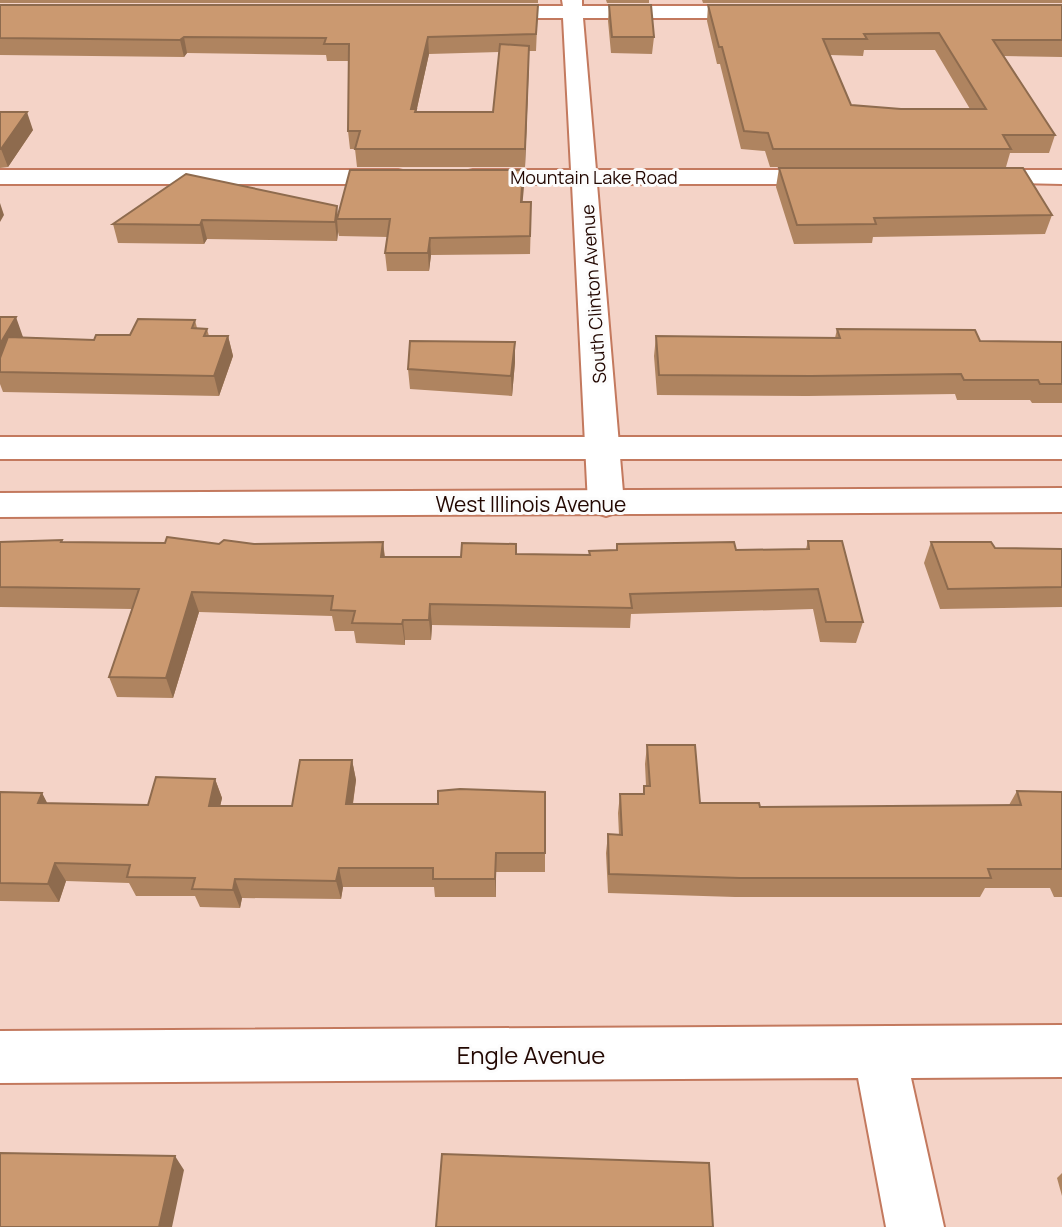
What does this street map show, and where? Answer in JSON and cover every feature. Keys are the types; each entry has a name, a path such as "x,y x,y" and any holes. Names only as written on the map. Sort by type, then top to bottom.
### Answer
{"street":[{"path":"461,12 573,6 783,12"},
{"name":"South Clinton Avenue","path":"573,6 606,504"},
{"path":"0,177 418,177"},
{"name":"Mountain Lake Road","path":"446,177 858,177"},
{"path":"953,177 1062,177"},
{"path":"0,448 1062,448"},
{"name":"West Illinois Avenue","path":"0,505 1062,500"},
{"name":"Engle Avenue","path":"0,1057 1062,1051"},
{"path":"879,1052 915,1227"}],"building":[{"path":"0,5 538,5 536,34 428,37 411,109 416,109 415,112 493,112 500,44 529,46 525,149 355,149 360,131 348,131 349,44 324,44 326,38 0,38"},
{"path":"609,5 651,5 654,37 612,37"},
{"path":"708,5 1062,5 1062,40 993,40 1055,135 1003,135 1011,149 773,149 768,133 744,131 722,47 719,47","holes":["939,33 986,109 901,109 851,105 823,39 867,39 864,34"]},
{"path":"0,112 27,112 1,149 0,149"},
{"path":"779,168 1023,168 1052,215 874,218 876,224 797,225"},
{"path":"350,170 523,170 521,202 531,202 530,236 430,238 428,253 385,253 390,219 337,219"},
{"path":"186,174 337,206 335,222 202,220 200,225 113,224"},
{"path":"0,317 16,317 0,344"},
{"path":"138,319 195,320 192,328 207,329 204,336 228,336 214,376 0,372 0,358 8,337 94,340 96,335 130,335"},
{"path":"837,329 975,330 980,341 1062,342 1062,384 1040,384 1038,380 964,380 961,374 659,375 656,336 840,338"},
{"path":"410,341 515,342 511,376 408,369"},
{"path":"167,537 219,544 224,540 254,544 383,542 381,557 461,557 462,543 516,544 516,554 590,555 589,551 617,550 617,544 734,542 736,550 809,549 808,541 842,541 863,622 826,622 818,589 630,594 632,608 430,604 429,620 403,620 402,624 352,623 355,611 331,610 333,596 192,592 166,678 109,677 139,589 0,587 0,542 62,540 61,542 165,543"},
{"path":"931,542 991,542 995,548 1062,549 1062,587 948,589"},
{"path":"647,745 695,745 700,803 759,803 760,807 1021,805 1017,791 1062,792 1062,869 988,869 991,878 740,878 609,874 608,834 622,835 620,794 644,794 644,786 650,786"},
{"path":"300,760 352,760 346,804 438,804 438,791 460,789 545,792 545,853 496,853 495,879 433,879 433,868 339,868 336,881 235,879 233,890 192,889 195,878 127,877 130,865 55,863 48,884 0,883 0,792 42,793 38,803 148,805 156,777 215,779 209,806 292,806"},
{"path":"0,1153 175,1156 159,1227 0,1227"},
{"path":"442,1154 709,1163 713,1227 436,1227"}]}
